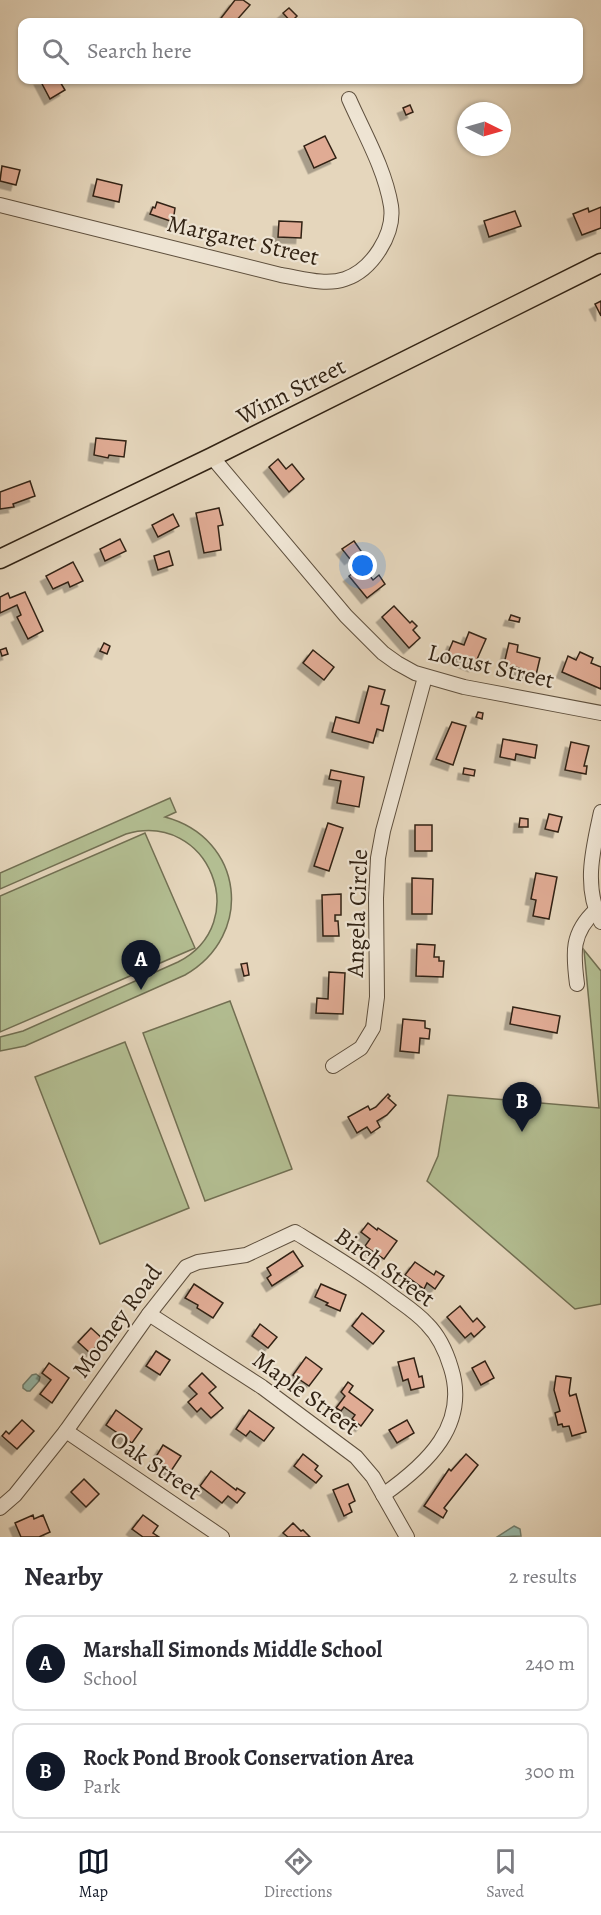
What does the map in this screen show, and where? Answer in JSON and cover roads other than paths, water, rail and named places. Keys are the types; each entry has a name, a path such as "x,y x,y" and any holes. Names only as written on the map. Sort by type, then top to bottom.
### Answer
{"main road":[{"name":"Winn Street","path":"0,559 212,457 601,263"}],"street":[{"name":"Margaret Street","path":"0,205 281,275 315,281 344,280 364,267 377,252 387,232 391,214 389,198 381,173 349,99"},
{"name":"Locust Street","path":"212,457 305,569 371,642 391,659 425,676 465,687 601,713"},
{"name":"Angela Circle","path":"333,1066 361,1048 373,1028 377,996 378,858 383,831 425,676"},
{"path":"577,984 574,956 578,932 585,921 598,916 591,888 591,864 601,812"},
{"name":"Mooney Road","path":"0,1508 15,1496 66,1431 149,1314 186,1267 198,1262 246,1255 295,1232"},
{"name":"Birch Street","path":"295,1232 360,1271 417,1314 436,1335 450,1362 457,1398 447,1429 435,1449 417,1469 383,1494"},
{"name":"Maple Street","path":"149,1314 243,1375 351,1452 369,1472 407,1537"},
{"name":"Oak Street","path":"66,1431 222,1537"}],"place":[{"name":"Marshall Simonds Middle School","path":"141,990"},
{"name":"Rock Pond Brook Conservation Area","path":"522,1132"}]}
